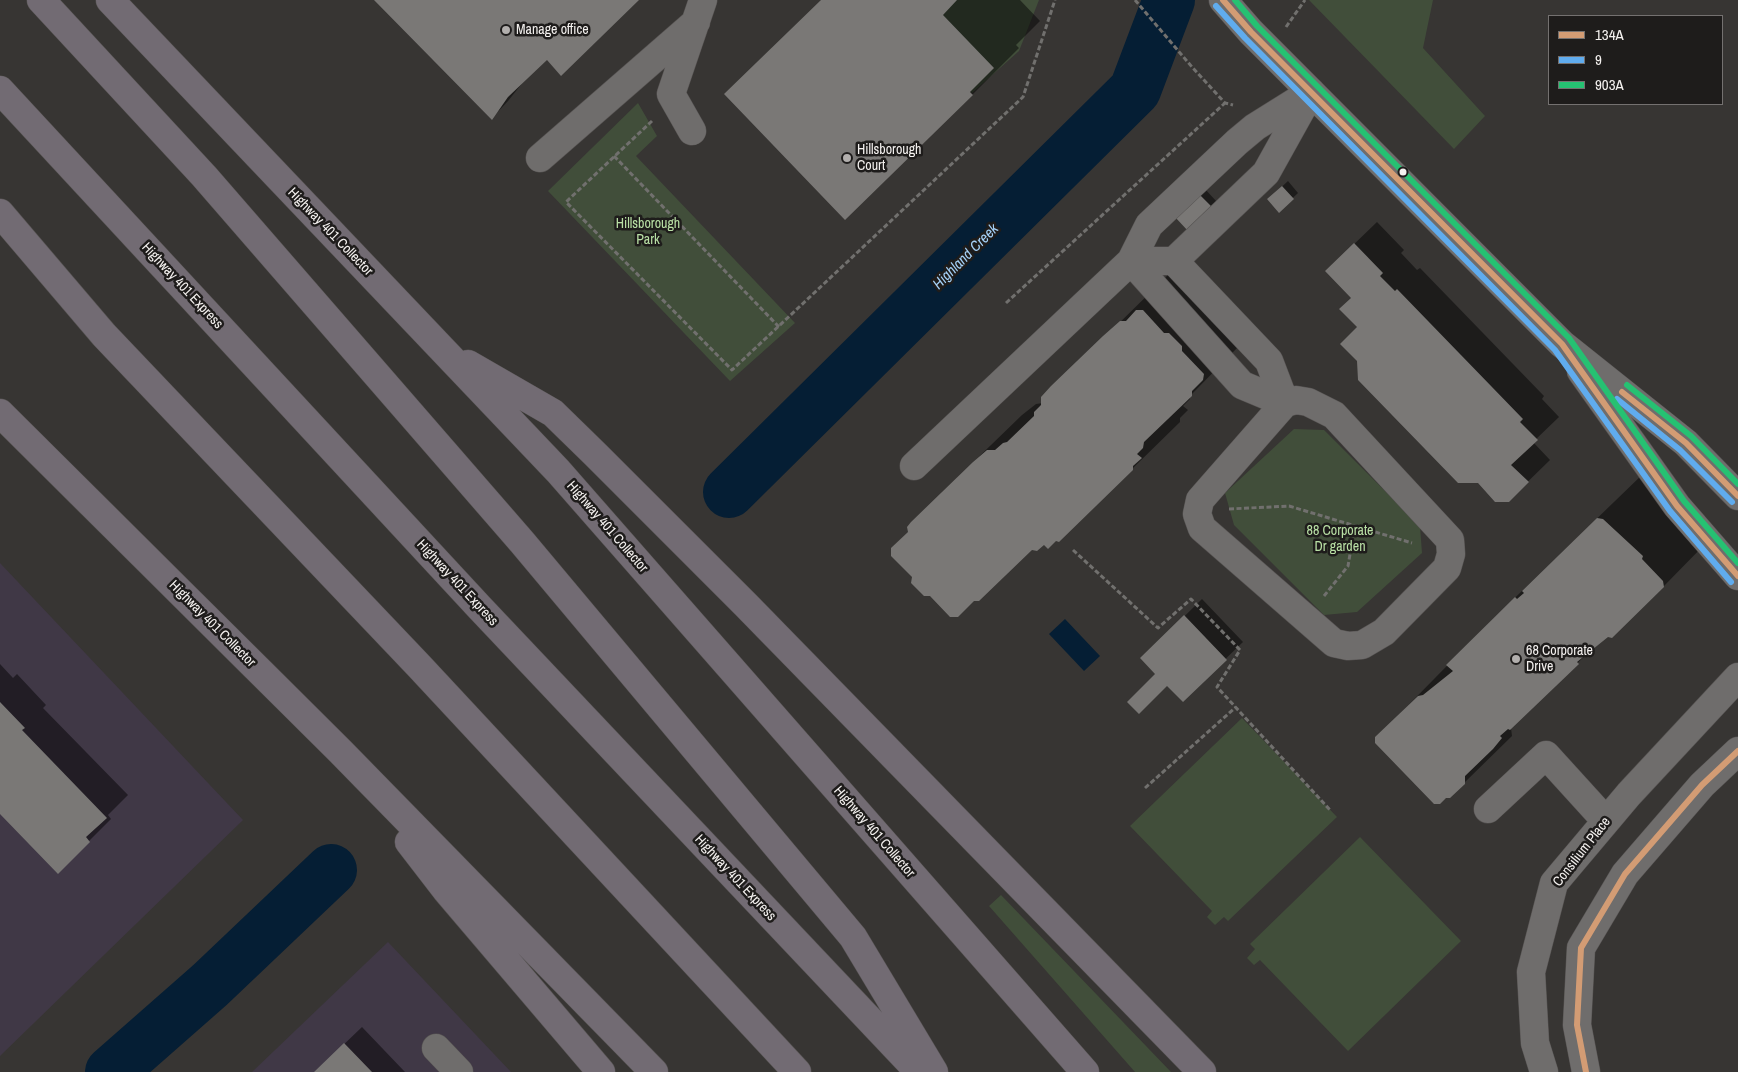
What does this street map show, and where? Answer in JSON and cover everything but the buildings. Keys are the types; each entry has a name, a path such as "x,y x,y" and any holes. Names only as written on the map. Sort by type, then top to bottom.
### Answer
{"highway":[{"path":"40,0 204,176 412,415 522,542 853,937 934,1072"},
{"name":"Highway 401 Collector","path":"110,0 558,471 1085,1072"},
{"name":"Highway 401 Express","path":"0,90 480,608 919,1072"},
{"path":"0,213 104,336 426,673 797,1072"},
{"path":"0,243 104,336"},
{"path":"441,348 553,413 752,611 1202,1072"},
{"name":"Highway 401 Collector","path":"0,413 340,751 654,1072"},
{"path":"340,751 446,890 600,1072"}],"street":[{"path":"1223,0 1243,23 1562,344 1686,444 1738,496"},
{"path":"692,130 671,94 699,11"},
{"path":"540,158 699,11"},
{"path":"1131,261 1174,261 1266,173 1311,92"},
{"path":"914,466 1131,261 1150,225 1237,142 1255,127 1311,92"},
{"path":"1131,261 1242,385 1285,403"},
{"path":"1174,261 1269,361 1285,403"},
{"path":"1562,344 1676,506 1738,576"},
{"path":"1296,400 1308,402 1334,415 1450,540 1451,554 1447,568 1384,632 1362,645 1348,646 1334,643 1202,528 1197,514 1200,500 1285,403 1296,400"},
{"name":"Consilium Place","path":"1544,1072 1535,1043 1532,972 1554,883 1606,820 1738,677"},
{"path":"1586,1072 1577,1025 1581,948 1625,874 1702,785 1738,751"},
{"path":"1488,809 1546,755 1606,820"},
{"path":"436,1048 459,1072"}],"path":[{"path":"658,127 652,120 566,202 732,370 1023,97 1055,0"},
{"path":"1135,0 1225,103 1233,105"},
{"path":"1006,303 1225,103"},
{"path":"614,156 779,327"},
{"path":"1202,528 1230,509 1289,506 1419,545 1450,540"},
{"path":"1307,619 1348,566 1355,525"},
{"path":"1073,550 1158,628 1191,599 1240,650 1218,687 1330,810"},
{"path":"1145,788 1236,707"}],"shaded area":[{"path":"0,563 243,820 0,1056"},
{"path":"388,942 511,1072 252,1072"}],"green space":[{"path":"937,0 1039,0 1019,51 972,93 911,30"},
{"path":"1309,0 1433,0 1423,48 1485,116 1454,149"},
{"name":"Hillsborough Park","path":"638,103 657,136 636,156 795,323 730,381 548,191"},
{"name":"88 Corporate Dr garden","path":"1294,429 1324,430 1420,526 1422,553 1357,612 1324,615 1234,525 1225,493"},
{"path":"1242,718 1337,817 1228,921 1224,917 1215,925 1207,917 1212,911 1130,826"},
{"path":"1360,837 1461,941 1348,1051 1260,960 1254,965 1247,958 1255,949 1250,944"},
{"path":"1001,895 1171,1072 1135,1072 989,906"}],"water":[{"path":"1065,619 1100,656 1084,671 1049,634"}],"waterway":[{"name":"Highland Creek","path":"729,492 1135,90 1169,0"},
{"path":"111,1072 210,985 331,870"}],"transit line":[{"name":"134A","path":"1223,0 1251,32 1562,344 1677,506 1738,576"},
{"name":"903A","path":"1235,0 1257,26 1569,338 1684,501 1738,563"},
{"name":"9","path":"1216,6 1245,38 1555,350 1670,511 1731,582"},
{"name":"903A","path":"1627,385 1691,436 1738,484"},
{"name":"134A","path":"1622,392 1686,443 1738,496"},
{"name":"9","path":"1617,399 1680,450 1732,502"},
{"name":"134A","path":"1586,1072 1577,1025 1581,948 1625,874 1702,785 1738,751"}],"place":[{"name":"Manage office","path":"506,30"},
{"name":"Hillsborough Court","path":"847,158"},
{"name":"68 Corporate Drive","path":"1516,659"}]}
